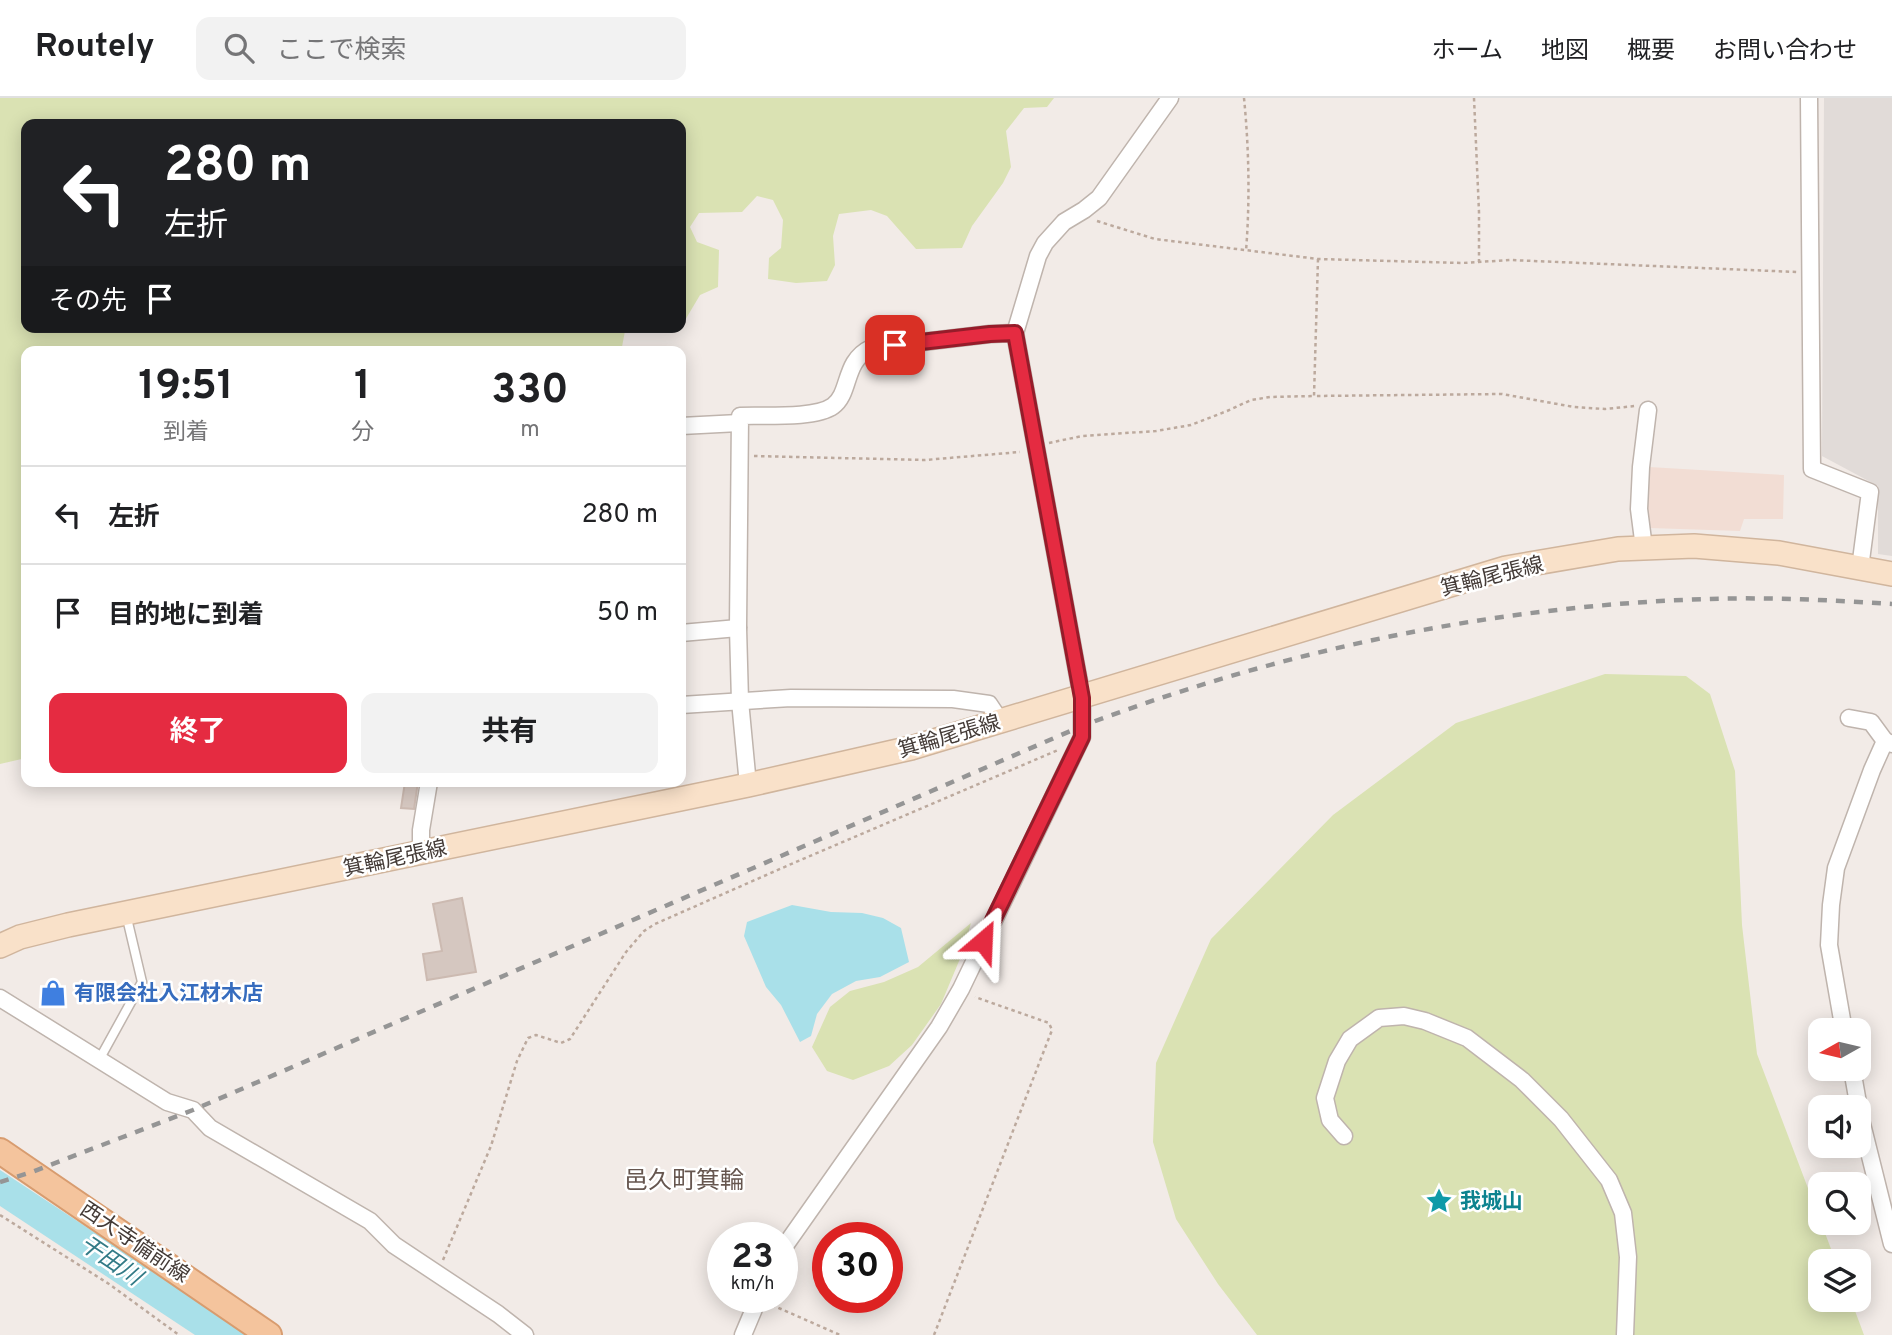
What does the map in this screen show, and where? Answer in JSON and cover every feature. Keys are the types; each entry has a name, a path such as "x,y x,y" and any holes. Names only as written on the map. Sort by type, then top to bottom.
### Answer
{"main road":[{"name":"箕輪尾張線","path":"0,946 20,937 126,913 748,785 911,748 1506,568 1618,550 1695,546 1779,553 1892,574"},
{"name":"西大寺備前線","path":"0,1151 269,1335"}],"street":[{"path":"798,1228 905,1078 961,989 1082,737 1082,698 1015,333 1038,256 1045,243 1064,222 1084,211 1099,198 1170,98"},
{"path":"1809,98 1812,469 1870,492 1860,568"},
{"path":"748,785 740,701 738,628 740,416 795,415 823,411 835,405 854,362 871,348 1015,333"},
{"path":"1644,548 1639,509 1648,410"},
{"path":"686,426 739,423"},
{"path":"686,633 738,628"},
{"path":"686,705 791,698 953,699 989,704 997,722"},
{"path":"1842,1018 1829,945 1836,868 1872,770 1889,743 1871,722 1849,718"},
{"path":"421,853 421,830 428,787"},
{"path":"0,998 167,1102 193,1110 210,1128 370,1221 394,1245 525,1335"},
{"path":"1344,1136 1330,1120 1325,1098 1337,1061 1350,1038 1379,1018 1404,1016 1425,1021 1467,1038 1522,1080 1561,1119 1609,1180 1623,1213 1628,1257 1625,1335"},
{"path":"1854,1082 1892,1244"},
{"path":"743,1335 752,1313"}],"lane":[{"path":"99,1060 142,982 126,913"}],"path":[{"path":"1244,98 1249,158 1246,251"},
{"path":"1474,98 1479,262"},
{"path":"1084,211 1096,220 1155,239 1318,259 1479,262 1510,260 1810,272"},
{"path":"1314,396 1318,259"},
{"path":"741,455 925,460 1030,451 1035,446 1082,436 1156,431 1191,425 1251,400 1270,397 1503,394 1574,407 1605,409 1644,406 1648,410"},
{"path":"438,1273 491,1146 517,1062 528,1038 536,1035 561,1043 570,1039 626,952 644,931 952,794 1053,752 1069,746 1077,747"},
{"path":"934,1335 1052,1030 1049,1023 978,999 961,989"},
{"path":"0,1215 109,1284 179,1335"},
{"path":"791,1313 840,1335"}],"shaded area":[{"path":"1824,98 1892,98 1892,556 1878,554 1878,486 1822,456"},
{"path":"1649,467 1784,475 1783,519 1744,519 1740,531 1650,528 1646,516"}],"green space":[{"path":"0,98 1054,98 1047,107 1024,108 1006,131 1011,167 1003,183 972,226 962,248 916,249 887,216 871,210 839,214 833,236 835,265 827,281 796,283 768,279 769,258 781,248 783,220 773,200 757,196 742,212 699,213 690,227 697,242 719,250 718,287 700,295 686,319 686,119 21,119 21,333 625,333 622,346 21,346 21,759 0,764"},
{"path":"1605,674 1686,676 1710,694 1735,771 1742,925 1757,1054 1808,1188 1808,1235 1826,1235 1831,1249 1808,1249 1808,1312 1855,1312 1864,1335 1257,1335 1218,1284 1176,1219 1153,1142 1156,1063 1211,939 1333,815 1456,723"},
{"path":"971,923 962,954 941,1004 912,1045 889,1066 853,1080 827,1071 812,1047 830,1007 850,991 884,982 918,967"}],"water":[{"path":"792,905 883,918 901,928 909,962 880,977 856,981 832,994 817,1014 811,1036 800,1042 781,1005 766,987 744,936 747,922"},
{"name":"干田川","path":"0,1170 144,1265 154,1266 254,1335 195,1335 0,1206"}],"building":[{"path":"404,787 417,787 414,809 401,808"},
{"path":"462,898 476,972 427,980 423,954 442,951 433,904"}],"railway":[{"path":"0,1182 193,1110 1082,726 1234,675 1389,637 1547,611 1627,603 1730,598 1892,604"}],"place":[{"name":"有限会社入江材木店","path":"53,993"},
{"name":"我城山","path":"1439,1201"}],"district":[{"name":"邑久町箕輪","path":"684,1180"}],"route":[{"path":"895,345 1015,333 1082,698 1082,737 983,941"}]}
